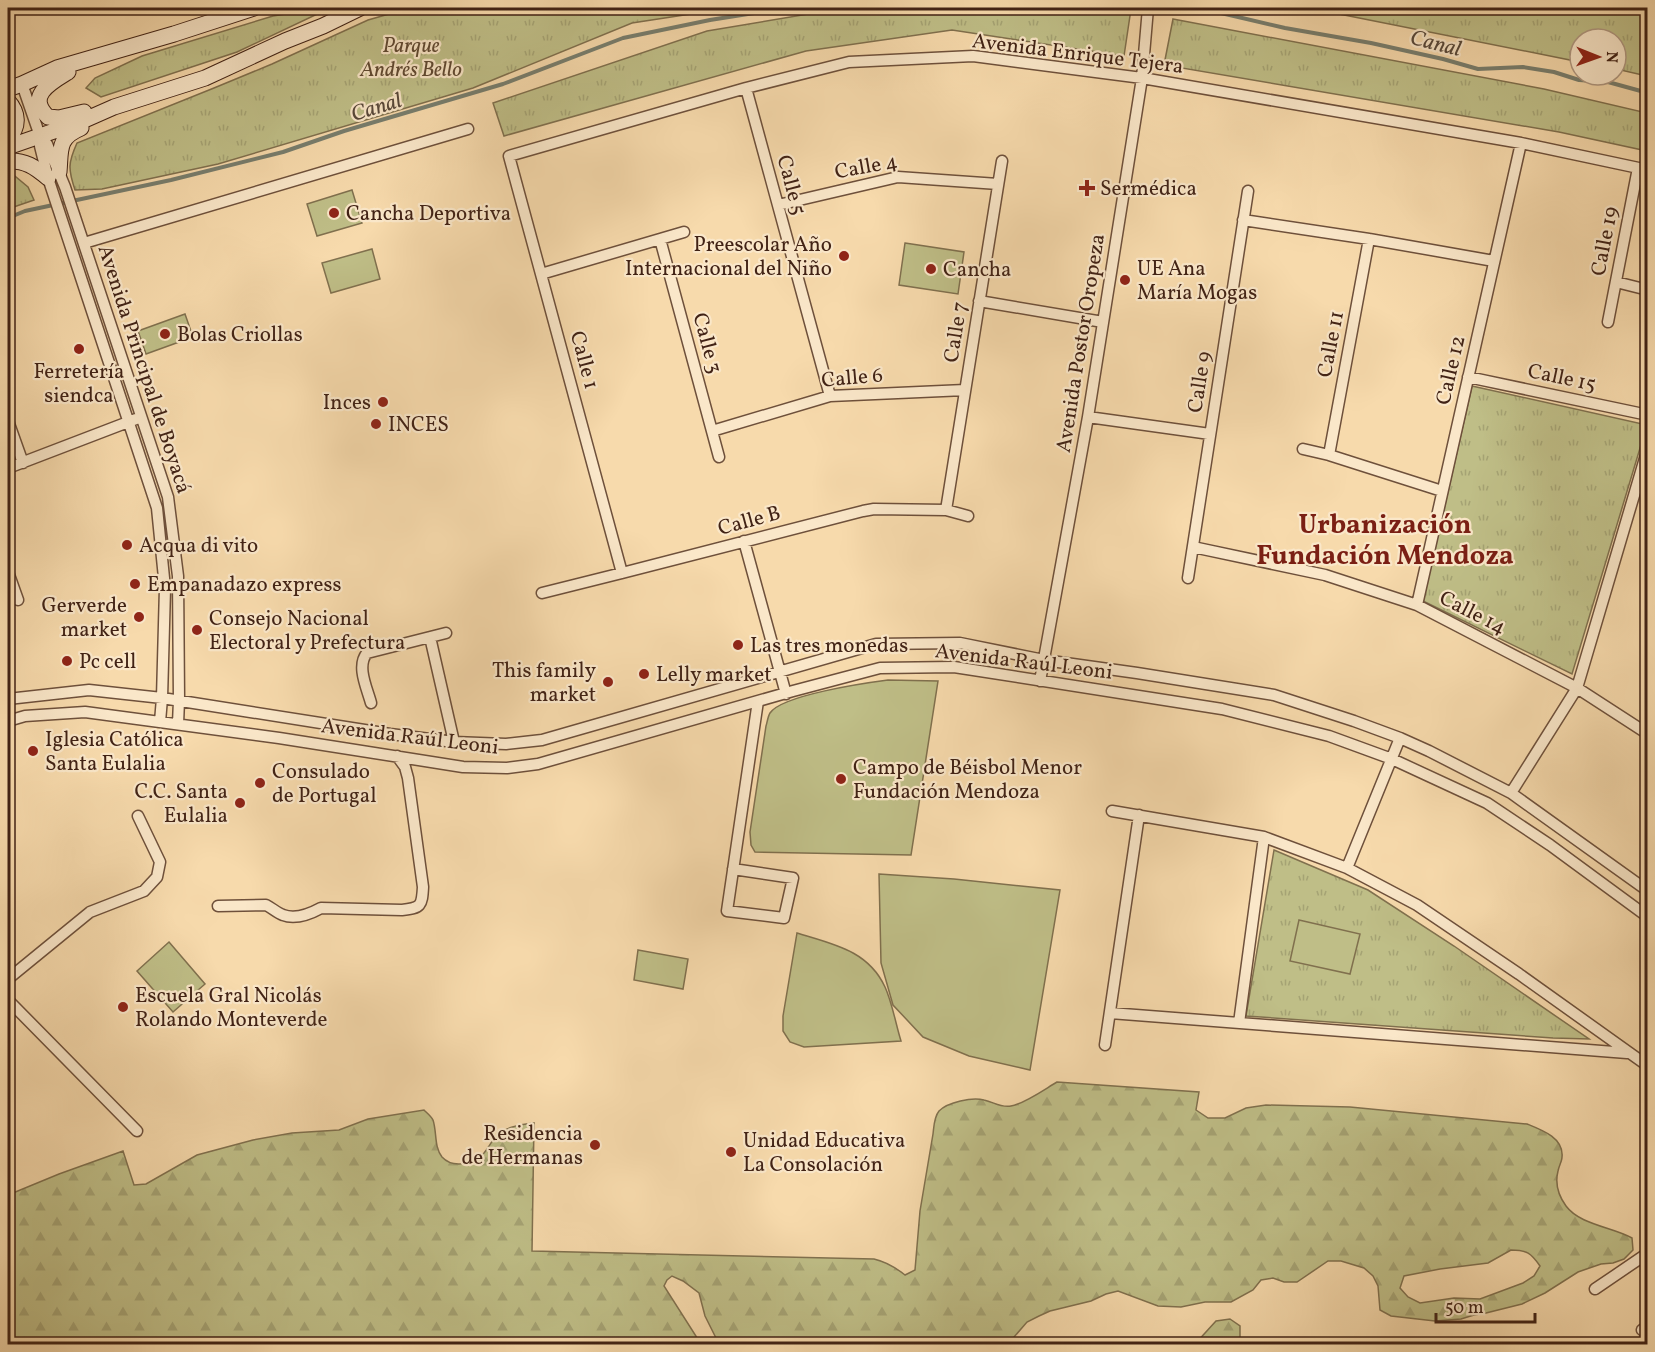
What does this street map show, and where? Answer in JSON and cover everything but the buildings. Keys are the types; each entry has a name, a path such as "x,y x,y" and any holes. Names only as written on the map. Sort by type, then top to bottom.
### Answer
{"main road":[{"path":"15,86 57,68 254,8"},
{"path":"8,147 80,122 114,107 205,78 360,8"},
{"path":"102,55 46,86 41,93 39,103 41,111 48,117 58,118 114,107"},
{"path":"8,101 16,112 17,123 8,138"},
{"path":"8,160 26,162 54,181 60,147 65,139 75,131 107,116 114,107"}],"street":[{"name":"Avenida Postor Oropeza","path":"1040,681 1088,417 1142,78 1149,8"},
{"name":"Avenida Enrique Tejera","path":"509,156 746,88 849,62 973,56 1142,78 1521,143 1643,169"},
{"path":"15,86 40,136 47,144 54,181"},
{"name":"Calle 5","path":"746,88 830,396"},
{"path":"84,243 468,129"},
{"name":"Calle 12","path":"1417,605 1521,143"},
{"name":"Calle 1","path":"509,156 622,573"},
{"name":"Calle 7","path":"946,510 1002,161"},
{"name":"Calle 19","path":"1608,322 1643,169"},
{"name":"Calle 4","path":"778,205 898,177 998,184"},
{"name":"Avenida Principal de Boyacá","path":"54,181 65,187 168,497 178,576 178,724"},
{"name":"Avenida Principal de Boyacá","path":"54,181 67,232 158,508 165,588 160,722"},
{"name":"Calle 9","path":"1188,578 1248,191"},
{"path":"1243,220 1494,261"},
{"path":"541,273 684,232"},
{"name":"Calle 3","path":"660,239 719,457"},
{"name":"Calle 11","path":"1329,455 1369,239"},
{"path":"1616,282 1647,290"},
{"path":"980,301 1103,322"},
{"name":"Calle 15","path":"1468,377 1647,415"},
{"name":"Calle 6","path":"712,431 830,396 965,390"},
{"path":"8,468 142,417"},
{"path":"1088,417 1210,434"},
{"path":"8,421 23,462"},
{"path":"1511,794 1577,688 1647,448"},
{"path":"1304,449 1442,491"},
{"name":"Calle B","path":"542,593 874,509 946,510 968,516"},
{"path":"744,541 786,694"},
{"name":"Calle 14","path":"1193,547 1325,575 1417,605 1577,688 1647,734"},
{"path":"8,572 18,600"},
{"path":"371,703 362,666 363,657 367,653 447,633"},
{"path":"430,637 454,742"},
{"name":"Avenida Raúl Leoni","path":"179,700 390,734 454,742 506,744 542,740 876,644 960,643 1044,660 1274,695 1354,721 1429,751 1511,794 1647,891"},
{"name":"Avenida Raúl Leoni","path":"178,724 463,767 507,768 546,761 880,668 954,668 1222,709 1329,736 1392,759 1487,802 1550,845 1647,917"},
{"path":"8,699 89,690 179,700"},
{"path":"733,869 793,878 784,918 727,911 733,869 758,701"},
{"path":"8,721 25,716 85,712 178,724"},
{"path":"1347,868 1400,738"},
{"path":"542,740 546,761"},
{"path":"218,906 266,905 281,915 299,917 321,908 402,910 420,906 423,887 408,778 405,767 397,756"},
{"path":"1112,811 1264,837 1347,868 1417,905 1519,974 1647,1066"},
{"path":"1105,1045 1139,815"},
{"path":"9,975 90,912 144,891 157,877 160,862 138,816"},
{"path":"1239,1023 1264,837"},
{"path":"8,1000 137,1131"},
{"path":"1110,1013 1629,1053"},
{"path":"1595,1289 1647,1252"}],"green space":[{"path":"330,8 237,52 101,97 86,88 95,78 142,56 273,16"},
{"name":"Parque Andrés Bello","path":"410,8 730,8 632,23 473,88 218,164 102,189 75,190 70,166 77,143 272,64 368,20"},
{"path":"844,8 1131,9 1124,56 952,30 806,51 504,136 493,103 707,31"},
{"path":"1309,8 1647,8 1647,76 1628,72 1628,27 1568,27 1568,60"},
{"path":"1173,19 1544,89 1647,113 1647,151 1559,132 1164,65"},
{"path":"8,172 28,187 34,200 8,209"},
{"name":"Cancha Deportiva","path":"352,190 362,223 317,236 307,204"},
{"name":"Cancha","path":"905,243 964,252 958,294 899,285"},
{"path":"372,249 380,279 331,293 322,263"},
{"name":"Bolas Criollas","path":"185,314 193,337 146,354 138,331"},
{"path":"1472,386 1647,425 1572,674 1423,601"},
{"name":"Campo de Béisbol Menor Fundación Mendoza","path":"888,680 938,681 911,855 755,852 751,845 750,832 770,713 790,701 807,695"},
{"path":"1274,850 1368,890 1589,1039 1246,1016"},
{"path":"879,874 1060,890 1030,1070 969,1056 923,1037 893,1005 881,963"},
{"path":"1299,920 1360,934 1350,974 1290,961"},
{"path":"797,933 848,950 869,964 885,987 901,1041 804,1047 790,1042 783,1031 783,1016"},
{"path":"169,942 205,984 173,1012 137,971"},
{"path":"638,950 688,959 683,989 634,980"},
{"path":"1057,1082 1199,1092 1196,1110 1208,1118 1225,1118 1246,1108 1266,1105 1350,1107 1527,1124 1551,1136 1562,1150 1557,1184 1566,1206 1588,1222 1632,1238 1633,1250 1624,1259 1578,1272 1545,1293 1522,1304 1461,1319 1435,1321 1391,1316 1380,1310 1378,1286 1373,1276 1364,1268 1341,1261 1328,1261 1297,1282 1284,1282 1273,1278 1261,1280 1253,1290 1231,1302 1205,1302 1181,1307 1158,1306 1118,1291 1106,1294 1091,1301 1050,1311 1027,1322 1008,1344 793,1344 778,1339 769,1344 719,1344 705,1316 699,1293 672,1276 664,1286 701,1344 8,1344 8,1195 123,1151 134,1185 146,1184 197,1155 253,1140 292,1133 339,1130 368,1119 424,1110 433,1120 439,1153 447,1161 463,1164 480,1157 502,1131 534,1123 532,1251 874,1259 891,1265 905,1275 915,1270 920,1211 934,1122 939,1111 954,1103 973,1099 1004,1106 1016,1105","holes":["1511,1250 1528,1253 1540,1266 1534,1276 1523,1283 1480,1299 1454,1298 1420,1303 1408,1297 1400,1288 1404,1276 1488,1263"]},
{"path":"1230,1319 1240,1326 1240,1338 1244,1344 1195,1344 1216,1321"}],"waterway":[{"name":"Canal","path":"8,218 25,211 171,180 283,152 344,131 503,84 623,38 710,20 785,8"},
{"name":"Canal","path":"1182,8 1221,13 1285,28 1371,43 1478,69 1523,67 1554,72 1579,80 1608,82 1648,93"}],"place":[{"name":"Sermédica","path":"1087,188"},
{"name":"Cancha Deportiva","path":"334,213"},
{"name":"Preescolar Año Internacional del Niño","path":"844,256"},
{"name":"Cancha","path":"931,269"},
{"name":"UE Ana María Mogas","path":"1125,280"},
{"name":"Bolas Criollas","path":"165,334"},
{"name":"Ferretería siendca","path":"79,349"},
{"name":"Inces","path":"383,402"},
{"name":"INCES","path":"376,424"},
{"name":"Acqua di vito","path":"127,545"},
{"name":"Empanadazo express","path":"135,584"},
{"name":"Gerverde market","path":"139,617"},
{"name":"Consejo Nacional Electoral y Prefectura","path":"197,630"},
{"name":"Las tres monedas","path":"738,645"},
{"name":"Pc cell","path":"67,661"},
{"name":"Lelly market","path":"644,674"},
{"name":"This family market","path":"608,682"},
{"name":"Iglesia Católica Santa Eulalia","path":"33,751"},
{"name":"Campo de Béisbol Menor Fundación Mendoza","path":"841,779"},
{"name":"Consulado de Portugal","path":"260,783"},
{"name":"C.C. Santa Eulalia","path":"240,803"},
{"name":"Escuela Gral Nicolás Rolando Monteverde","path":"123,1007"},
{"name":"Residencia de Hermanas","path":"595,1145"},
{"name":"Unidad Educativa La Consolación","path":"731,1152"}],"district":[{"name":"Urbanización Fundación Mendoza","path":"1385,540"}]}
